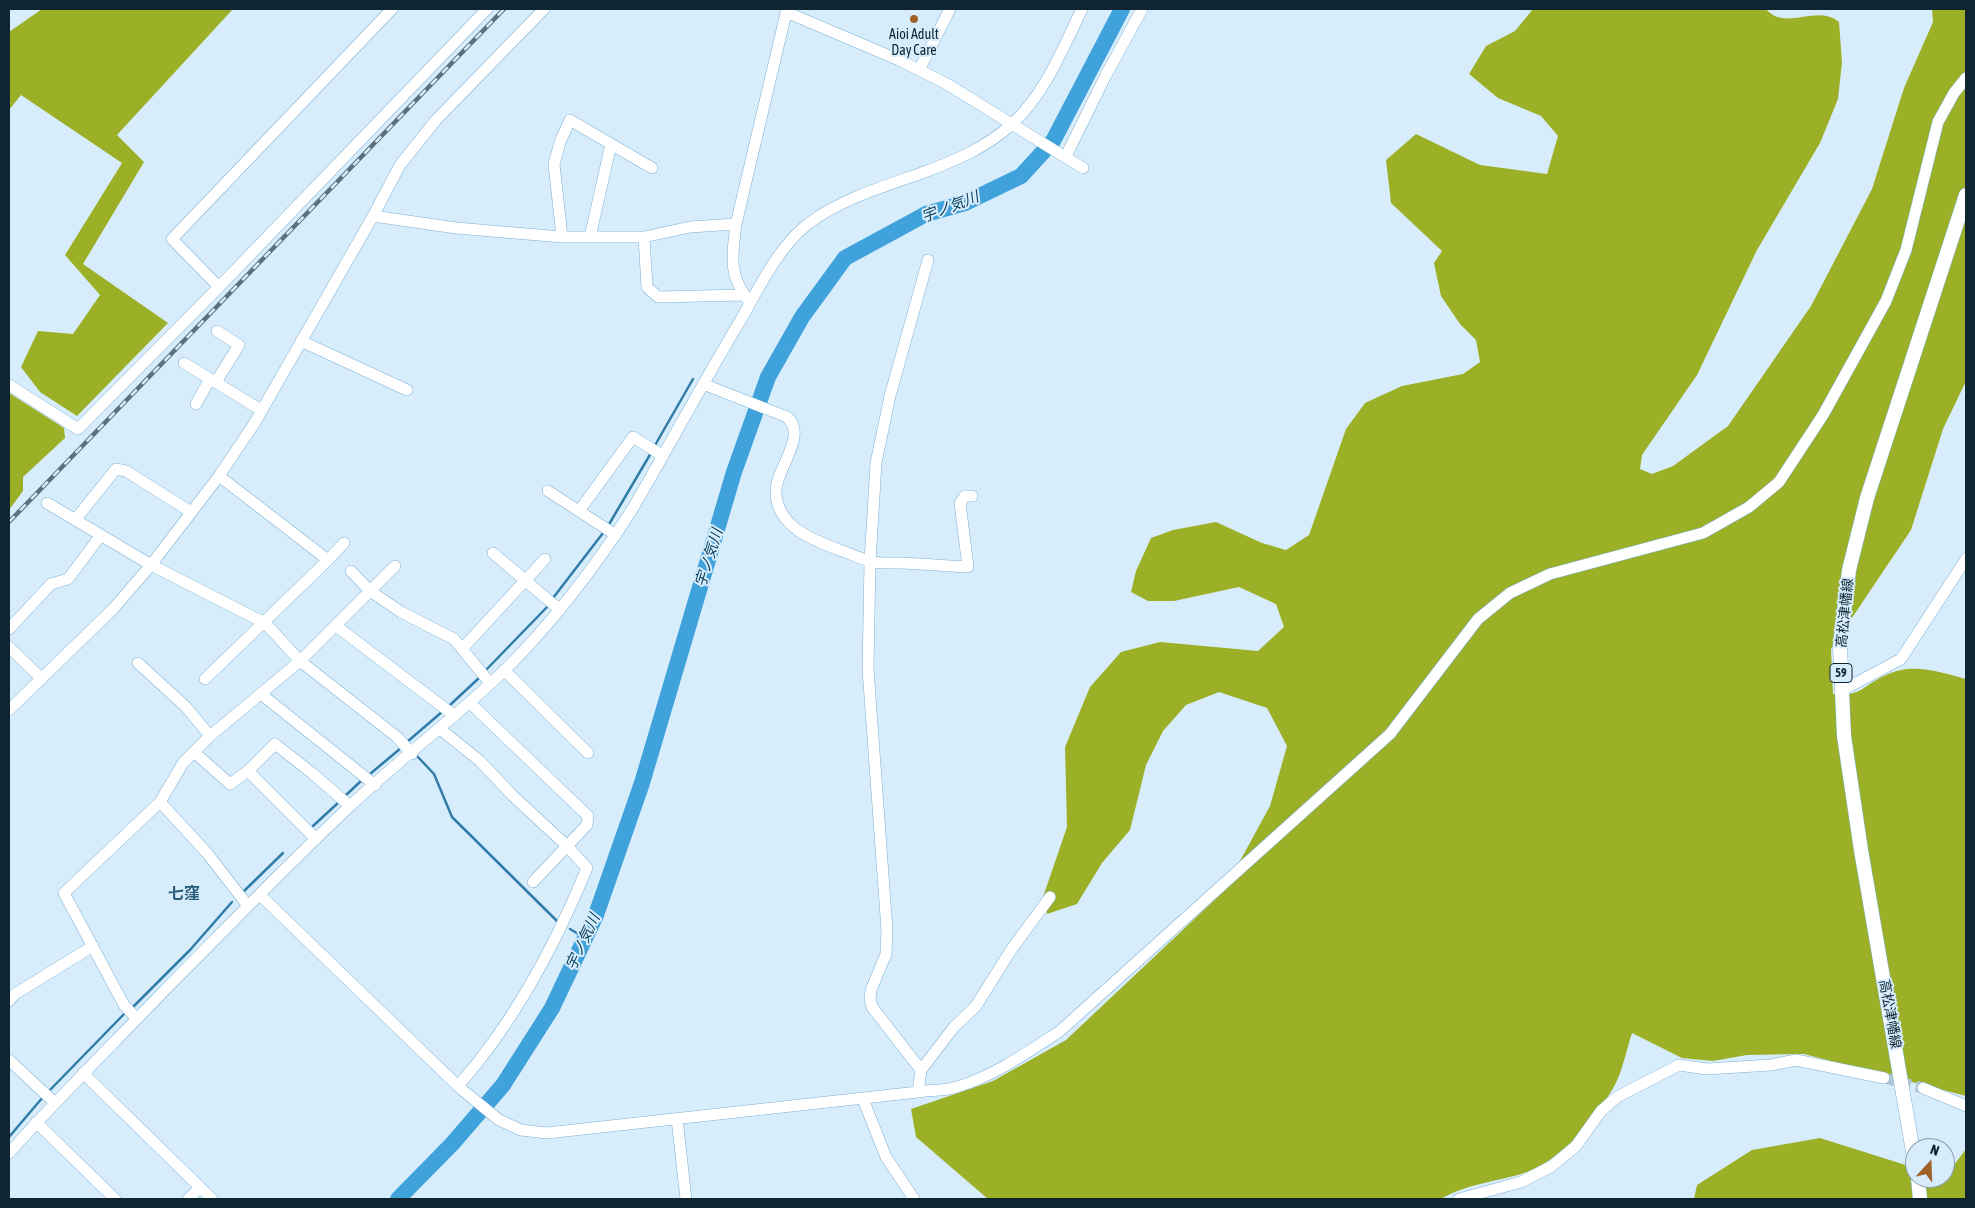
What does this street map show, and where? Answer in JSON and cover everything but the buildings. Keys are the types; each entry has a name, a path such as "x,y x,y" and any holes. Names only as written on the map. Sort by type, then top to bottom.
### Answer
{"main road":[{"name":"高松津幡線","path":"1911,1138 1861,850 1844,736 1840,646 1849,570 1867,498 1966,195"}],"street":[{"path":"220,287 172,239 392,9"},
{"path":"9,385 78,430 220,287 487,9"},
{"path":"9,710 114,608 151,565 220,476 262,410 373,216 400,165 436,120 544,9"},
{"path":"919,70 934,45 950,9"},
{"path":"9,1152 54,1102 316,839 350,806 470,703 560,610 616,535 703,384 747,299 790,242 808,224 867,192 944,165 976,149 1012,124 1047,79 1082,9"},
{"path":"1065,155 1142,9"},
{"path":"747,299 736,283 733,271 732,258 736,224 786,10 947,84 1065,155 1083,168"},
{"path":"260,896 459,1087 499,1120 521,1130 547,1133 918,1092 956,1087 964,1084 1030,1051 1060,1030 1390,734 1466,631 1502,598 1528,583 1550,574 1703,533 1749,507 1779,482 1823,415 1886,301 1906,250 1938,122 1954,93 1966,78"},
{"path":"562,237 554,164 560,142 570,120 652,168"},
{"path":"590,237 611,144"},
{"path":"373,216 456,228 562,237 644,237 690,227 736,224"},
{"path":"644,237 647,287 658,297 747,299"},
{"path":"921,1070 872,1008 870,999 871,990 882,965 887,930 868,670 870,562 876,464 890,396 928,260"},
{"path":"196,404 239,345 217,331"},
{"path":"301,341 407,390"},
{"path":"184,363 262,410"},
{"path":"703,384 792,421 795,432 776,487 778,505 787,519 806,536 870,562 968,567 960,503 964,496 972,496"},
{"path":"579,511 634,437 663,456"},
{"path":"75,520 116,469 126,471 191,512"},
{"path":"220,476 328,560"},
{"path":"548,491 616,535"},
{"path":"47,503 151,565 265,623 300,661 397,737 412,754"},
{"path":"9,629 51,584 68,579 101,535"},
{"path":"205,679 265,623 344,543"},
{"path":"493,552 560,610"},
{"path":"462,649 545,559"},
{"path":"1841,691 1900,658 1966,559"},
{"path":"137,1020 124,1005 64,893 160,802 183,763 210,736 300,661 395,566"},
{"path":"351,570 370,591 400,612 454,638 490,683"},
{"path":"336,626 455,716"},
{"path":"9,647 42,679"},
{"path":"138,663 186,707 210,736"},
{"path":"504,670 588,753"},
{"path":"261,694 375,785"},
{"path":"470,703 588,816 587,825 533,882"},
{"path":"440,729 480,761 587,868 565,923 504,1027 459,1087"},
{"path":"194,752 230,784 248,771 276,744 350,806"},
{"path":"248,771 316,839"},
{"path":"160,802 207,853 248,906"},
{"path":"918,1092 921,1070 954,1027 976,1006 1011,950 1050,897"},
{"path":"9,1001 15,994 93,946"},
{"path":"9,1060 54,1102"},
{"path":"1459,1199 1521,1182 1552,1166 1576,1146 1601,1112 1617,1098 1679,1065 1707,1069 1771,1065 1796,1060 1884,1078"},
{"path":"83,1073 212,1199"},
{"path":"1923,1088 1966,1106"},
{"path":"863,1098 886,1157 914,1199"},
{"path":"677,1119 686,1199"},
{"path":"36,1122 115,1199"},
{"path":"188,1199 200,1188"}],"green space":[{"path":"42,9 233,9 117,135 144,162 83,264 168,323 77,416 40,392 21,367 38,331 73,334 100,295 65,255 122,163 21,95 9,110 9,32"},
{"path":"1533,9 1766,9 1782,18 1821,15 1839,22 1842,62 1838,99 1820,143 1757,250 1697,375 1642,455 1640,469 1652,474 1673,466 1728,426 1811,306 1872,189 1904,88 1933,22 1932,9 1966,9 1966,381 1943,429 1911,530 1831,649 1833,694 1856,692 1886,675 1906,669 1926,670 1966,679 1966,1096 1804,1054 1747,1055 1713,1061 1682,1058 1632,1033 1621,1070 1612,1090 1584,1128 1561,1151 1549,1161 1521,1174 1460,1190 1441,1199 988,1199 916,1137 911,1109 993,1081 1066,1040 1223,892 1270,806 1287,746 1267,708 1219,692 1186,705 1163,731 1146,765 1130,830 1102,863 1077,904 1047,914 1043,897 1067,827 1065,747 1090,687 1121,652 1160,642 1258,651 1284,627 1276,604 1239,587 1174,601 1148,601 1131,592 1136,571 1151,538 1173,530 1216,522 1262,543 1286,550 1309,535 1346,429 1365,403 1402,386 1463,374 1480,362 1476,340 1460,324 1441,296 1434,263 1442,251 1391,203 1386,160 1416,134 1480,165 1547,174 1558,136 1541,116 1498,98 1469,74 1486,46 1515,31"},
{"path":"9,393 64,428 65,438 23,477 23,491 9,510"},
{"path":"1820,1138 1905,1165 1905,1188 1955,1188 1955,1164 1966,1149 1966,1199 1694,1199 1697,1185 1752,1150"}],"waterway":[{"name":"宇ノ気川","path":"398,1199 452,1144 503,1085 552,1008 596,915 642,783 734,472 768,377 802,317 845,258 926,214 965,203 1021,176 1053,141 1122,9"},
{"path":"654,447 693,379"},
{"path":"608,526 651,453"},
{"path":"553,598 603,533"},
{"path":"486,670 549,605"},
{"path":"450,705 479,678"},
{"path":"407,742 443,711"},
{"path":"370,774 401,748"},
{"path":"417,756 434,774 452,817 557,921"},
{"path":"345,796 362,780"},
{"path":"313,826 339,802"},
{"path":"243,892 283,853"},
{"path":"132,1008 190,950 232,902"},
{"path":"570,929 585,938"},
{"path":"50,1090 126,1012"},
{"path":"9,1137 43,1097"}],"tunnel":[{"path":"1884,1078 1923,1088"}],"railway":[{"path":"9,522 504,9"}],"place":[{"name":"Aioi Adult Day Care","path":"914,19"}],"district":[{"name":"七窪","path":"184,894"}]}
